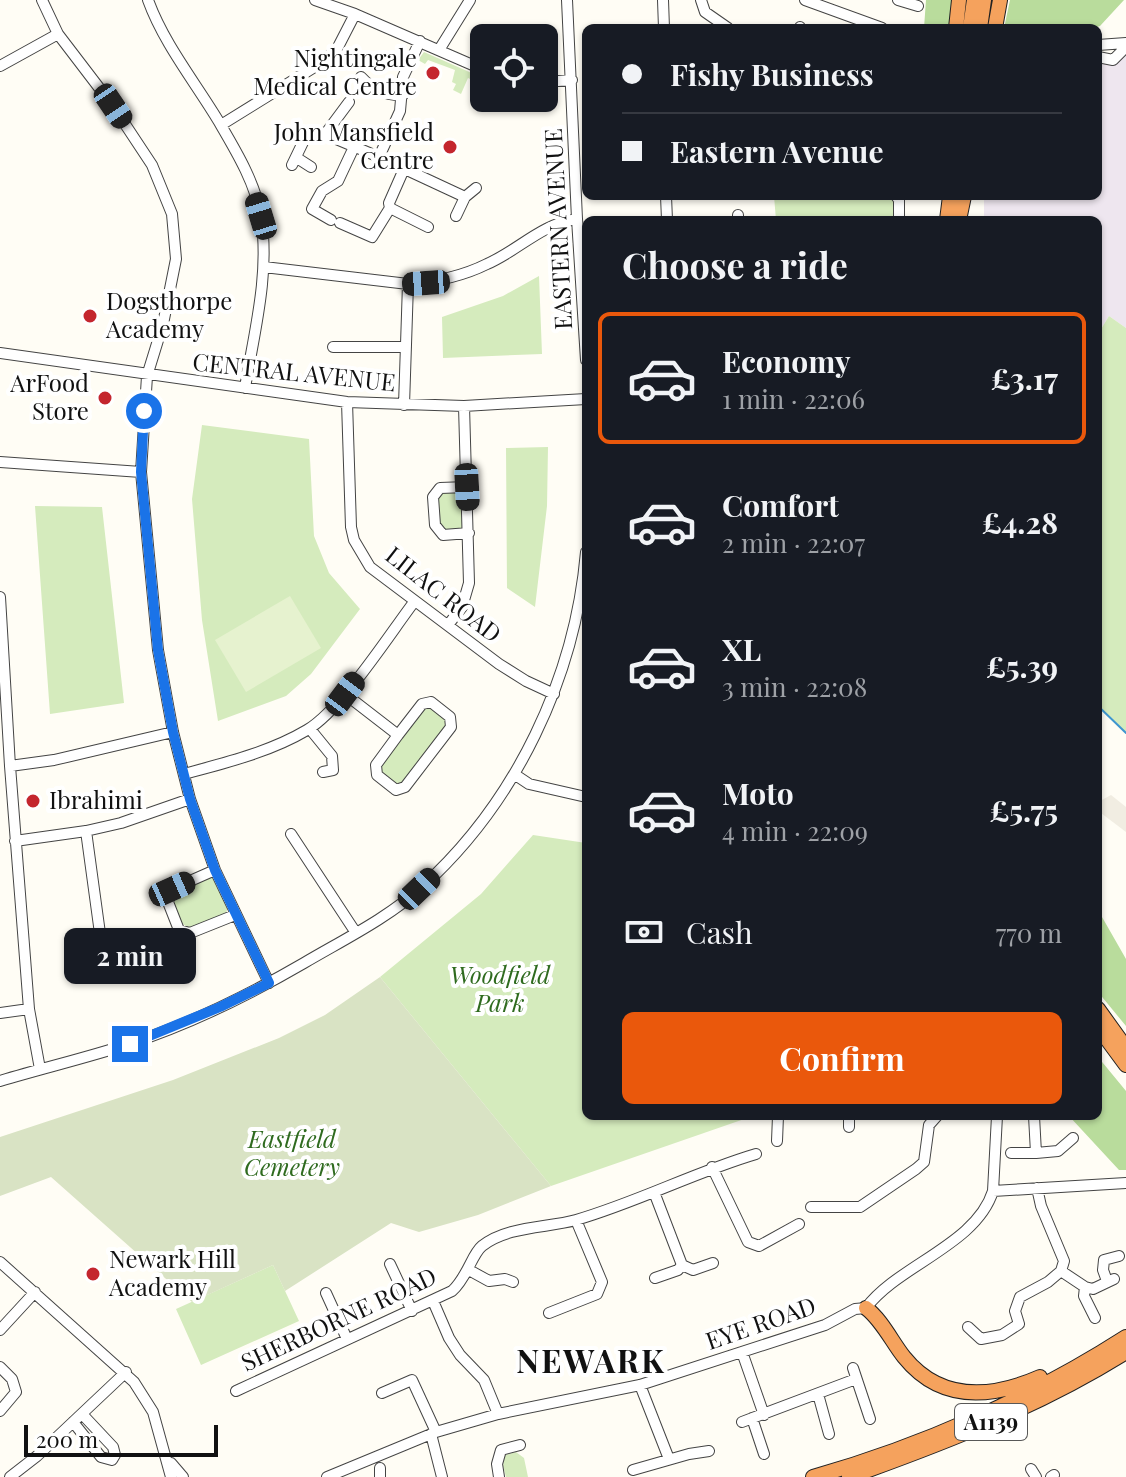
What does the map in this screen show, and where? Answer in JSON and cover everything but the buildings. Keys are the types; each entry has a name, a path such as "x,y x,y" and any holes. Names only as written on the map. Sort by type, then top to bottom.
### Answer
{"highway":[{"path":"956,24 959,0"},
{"path":"971,24 974,0"},
{"path":"981,24 984,0"},
{"path":"996,24 1000,0"},
{"path":"1102,1015 1126,1048"},
{"path":"1102,1033 1126,1067"},
{"path":"1102,1042 1126,1067"},
{"path":"866,1308 918,1372 969,1393 994,1393 1077,1360 1095,1356"},
{"name":"A1139","path":"813,1477 946,1430 1039,1387 1126,1337"},
{"name":"A1139","path":"849,1477 963,1435 1045,1397 1126,1352"}],"street":[{"path":"42,0 58,34 113,106 152,165 172,214 176,259 163,324 147,376 141,472 158,650 173,732 190,799 215,870 269,983"},
{"path":"148,0 155,20 221,125 250,179 261,216 264,267 245,388"},
{"path":"315,0 470,64"},
{"path":"439,50 470,0"},
{"name":"EASTERN AVENUE","path":"567,0 582,297"},
{"path":"663,0 664,24"},
{"path":"701,0 705,12 722,24"},
{"path":"898,0 918,6"},
{"path":"810,1 871,24"},
{"path":"221,125 321,63 337,49 355,14"},
{"path":"0,66 58,34"},
{"path":"379,157 400,111 406,79 420,41"},
{"path":"1102,45 1126,45"},
{"path":"1102,58 1113,60 1126,45"},
{"path":"361,77 367,84 388,95 403,95"},
{"path":"558,81 572,80"},
{"path":"326,133 349,102"},
{"path":"311,167 294,162 306,136 317,131 465,197"},
{"path":"354,147 338,181 322,191 312,209 336,222 372,237 390,208 389,203 404,169"},
{"path":"456,216 465,197 476,188"},
{"path":"390,208 428,227"},
{"path":"264,267 408,284 426,283 488,264 558,222 577,219"},
{"path":"404,405 408,284"},
{"path":"333,347 406,347"},
{"name":"CENTRAL AVENUE","path":"0,353 347,402 464,406 582,399"},
{"name":"LILAC ROAD","path":"347,402 351,527 354,540 370,567 499,664 554,694"},
{"path":"448,625 462,607 468,589 464,406"},
{"path":"0,462 141,472"},
{"path":"467,487 440,488 433,497 435,525 443,535 469,533"},
{"path":"0,1081 130,1044 220,1007 356,933 419,889 467,842 514,774 554,694 565,663 582,577"},
{"path":"0,597 29,1009 40,1069"},
{"path":"184,774 261,750 310,729 345,694 414,602"},
{"path":"345,694 398,735"},
{"path":"431,702 450,717 451,727 405,787 396,790 377,775 376,765 398,735 422,704 431,702"},
{"path":"310,729 332,756 333,770 323,772"},
{"path":"10,766 54,760 173,732"},
{"path":"514,774 529,784 582,796"},
{"path":"15,841 86,831 190,799"},
{"path":"86,831 105,970"},
{"path":"291,834 356,933"},
{"path":"215,870 172,889 168,902 179,930 190,933 235,915"},
{"path":"0,1013 29,1009"},
{"path":"777,1141 778,1120"},
{"path":"811,1207 860,1207 916,1169 924,1162 929,1125 933,1120"},
{"path":"997,1120 993,1191 1126,1183"},
{"path":"1034,1120 1036,1153"},
{"path":"1011,1153 1058,1151 1073,1138"},
{"name":"SHERBORNE ROAD","path":"236,1391 452,1291 469,1270 478,1248 492,1239 576,1220 712,1167 756,1154"},
{"path":"712,1167 748,1242 753,1246 759,1246 799,1224"},
{"path":"968,1333 981,1339 1021,1328 1015,1311 1020,1297 1061,1271 1064,1261 1041,1206 1037,1188"},
{"name":"EYE ROAD","path":"327,1477 434,1433 498,1414 640,1385 825,1325 855,1309 866,1308 879,1294 940,1250 971,1223 989,1202 993,1191"},
{"path":"654,1192 682,1265 693,1270 713,1263"},
{"path":"549,1313 597,1294 602,1282 576,1220"},
{"path":"1061,1271 1093,1289 1110,1280 1103,1270 1104,1260 1119,1256"},
{"path":"0,1262 126,1372 142,1391 153,1412 171,1477"},
{"path":"390,1264 412,1311"},
{"path":"655,1278 678,1270 682,1265"},
{"path":"469,1270 489,1281 505,1279 513,1282"},
{"path":"1085,1287 1084,1296 1095,1318"},
{"path":"1,1326 35,1292"},
{"path":"326,1293 347,1339"},
{"path":"433,1301 449,1338 460,1355 484,1380 498,1414"},
{"path":"742,1352 764,1415"},
{"path":"0,1367 12,1379 16,1392 0,1411"},
{"path":"10,1477 126,1372"},
{"path":"764,1454 747,1420 818,1394 855,1373 870,1419"},
{"path":"382,1393 412,1380 434,1433 442,1477"},
{"path":"640,1385 669,1459"},
{"path":"818,1394 829,1434"},
{"path":"73,1422 101,1457 112,1460 115,1455 113,1447 82,1414"},
{"path":"499,1477 497,1446 520,1445"},
{"path":"633,1470 709,1451"},
{"path":"167,1458 183,1477"}],"shaded area":[{"path":"1126,47 1126,328 1109,316 1102,327 1102,216 984,216 984,200 1102,200 1102,58 1113,60"},
{"path":"1111,795 1126,807 1126,832 1102,814 1102,800"}],"green space":[{"path":"926,0 951,0 950,24 924,24"},
{"path":"1010,0 1124,0 1102,24 1005,24"},
{"path":"424,52 470,72 470,79 461,94 453,90 455,70 428,60 425,64 418,60"},
{"path":"774,200 896,200 896,216 776,216"},
{"path":"539,276 542,354 443,358 442,317 503,296"},
{"path":"1109,316 1126,328 1126,732 1102,709 1102,327"},
{"path":"202,425 309,439 314,536 329,573 360,609 311,674 286,696 218,721 202,620 192,499"},
{"path":"548,447 547,506 535,607 507,588 506,448"},
{"path":"461,490 466,497 462,531 444,532 439,527 437,498 441,492"},
{"path":"35,506 102,507 124,703 50,714"},
{"path":"290,596 321,648 246,692 215,640"},
{"path":"431,704 447,719 448,727 404,785 396,787 379,774 378,766 424,706"},
{"name":"Woodfield Park","path":"533,835 582,842 582,1120 741,1120 551,1186 380,977 481,894"},
{"path":"213,877 228,906 226,914 192,929 183,924 177,914 175,892"},
{"path":"1102,917 1126,959 1126,1026 1102,997"},
{"name":"Eastfield Cemetery","path":"380,977 551,1186 478,1215 419,1232 391,1223 285,1291 273,1265 192,1302 51,1177 0,1196 0,1137 173,1080 279,1038 325,1015"},
{"path":"1102,1062 1126,1091 1126,1170 1119,1170 1073,1120 1102,1120"},
{"path":"273,1265 299,1321 201,1365 176,1309"},
{"path":"516,1452 524,1458 528,1477 506,1477 503,1466 505,1455"}],"waterway":[{"path":"1102,710 1126,733"}],"place":[{"name":"Nightingale Medical Centre","path":"433,73"},
{"name":"John Mansfield Centre","path":"450,147"},
{"name":"Dogsthorpe Academy","path":"90,316"},
{"name":"ArFood Store","path":"105,398"},
{"name":"Ibrahimi","path":"33,801"},
{"name":"Newark Hill Academy","path":"93,1274"}],"district":[{"name":"NEWARK","path":"591,1362"}],"route":[{"path":"130,1044 241,998 269,983 215,870 190,799 173,732 158,650 141,472 144,411"}]}
